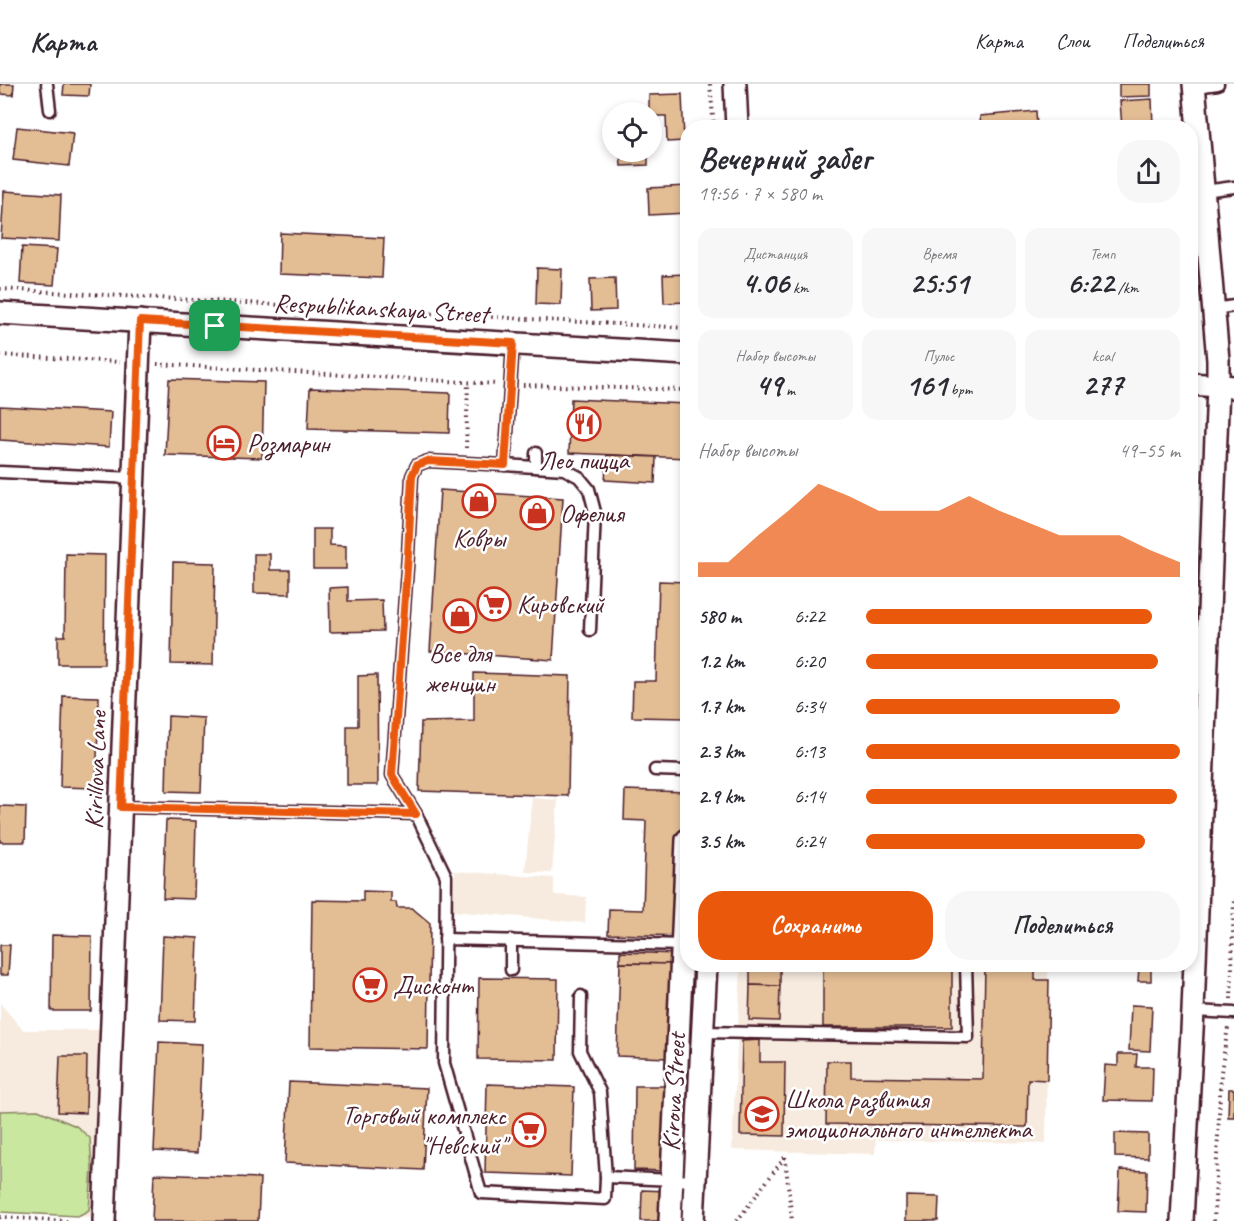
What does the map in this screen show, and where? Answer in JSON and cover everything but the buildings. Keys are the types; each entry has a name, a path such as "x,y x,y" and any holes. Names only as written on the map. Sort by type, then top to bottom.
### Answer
{"street":[{"path":"735,84 737,120"},
{"path":"1194,86 1197,120"},
{"path":"1198,128 1204,191 1199,239 1224,307 1218,360 1226,386 1198,916"},
{"name":"Respublikanskaya Street","path":"0,313 680,354"},
{"name":"Kirillova Lane","path":"104,1221 140,321"},
{"path":"1198,384 1226,386"},
{"path":"670,1221 684,972"},
{"name":"Kirova Street","path":"693,1221 706,972"},
{"path":"1182,1221 1195,972"}],"lane":[{"path":"47,84 50,110"},
{"path":"1194,86 1218,84"},
{"path":"1204,191 1234,188"},
{"path":"505,465 513,343"},
{"path":"536,453 536,467"},
{"path":"581,996 579,1051 600,1092 606,1177 605,1199 481,1193 444,1063 446,876 416,814 392,775 412,476 417,465 428,461 564,469 579,477 589,489 595,512 590,630"},
{"path":"0,472 134,478"},
{"path":"656,770 680,771"},
{"path":"121,807 416,814"},
{"path":"445,939 680,945"},
{"path":"511,940 511,970"},
{"path":"703,1032 968,1037 966,972"},
{"path":"1193,1011 1232,1012"},
{"path":"606,1177 696,1181"}],"path":[{"path":"710,84 713,120"},
{"path":"0,289 680,328"},
{"path":"0,354 510,385 680,390"},
{"path":"465,463 468,382"},
{"path":"1214,1221 1221,1072 1232,1012 1234,901"},
{"path":"737,1221 785,1157 792,1221"},
{"path":"0,1217 67,1221"}],"shaded area":[{"path":"532,798 558,800 552,873 525,872"},
{"path":"455,871 554,878 554,895 586,897 585,923 453,911"},
{"path":"741,972 1048,972 1046,1143 876,1140 875,1154 732,1150"},
{"path":"0,1003 23,1030 100,1030 93,1217 0,1212"}],"green space":[{"path":"38,1110 76,1126 90,1138 92,1169 89,1210 78,1216 0,1212 0,1111"}],"place":[{"name":"Лео пицца","path":"584,424"},
{"name":"Розмарин","path":"224,443"},
{"name":"Ковры","path":"479,501"},
{"name":"Офелия","path":"537,513"},
{"name":"Кировский","path":"494,604"},
{"name":"Все для женщин","path":"460,616"},
{"name":"Дисконт","path":"370,985"},
{"name":"Школа развития эмоционального интеллекта","path":"762,1114"},
{"name":"Торговый комплекс \"Невский\"","path":"529,1130"}],"route":[{"path":"140,321 215,326 513,343 505,465 428,461 417,465 412,476 392,775 416,814 121,807 140,321"}]}
